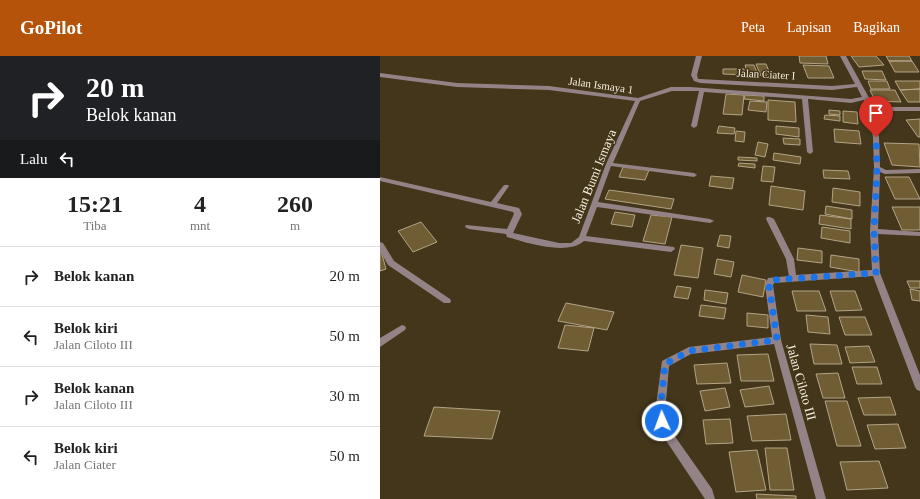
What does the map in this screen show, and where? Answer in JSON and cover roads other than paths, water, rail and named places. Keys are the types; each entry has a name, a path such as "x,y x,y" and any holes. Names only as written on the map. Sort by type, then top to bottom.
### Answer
{"street":[{"name":"Jalan Ciater I","path":"699,56 694,75 696,80 700,81 832,88 860,85"},
{"path":"843,56 870,106 876,137 877,168 874,231 876,273 920,387"},
{"name":"Jalan Ismaya 1","path":"380,75 457,85 549,88 638,100 671,89 851,101 866,98"},
{"path":"694,126 702,90"},
{"path":"805,98 810,152"},
{"name":"Jalan Bumi Ismaya","path":"469,227 509,232 510,235 518,238 561,245 571,245 577,242 582,238 609,164 638,100"},
{"path":"870,106 882,109 920,109"},
{"path":"609,164 694,175"},
{"path":"877,168 885,172 920,171"},
{"path":"380,179 516,210 518,214 509,232"},
{"path":"492,204 506,186"},
{"path":"594,204 710,221"},
{"path":"770,219 790,259 793,279"},
{"path":"874,231 920,234"},
{"path":"582,238 671,249"},
{"path":"380,245 392,263 447,301"},
{"name":"Jalan Ciloto III","path":"822,499 777,340 769,285 772,280 876,273"},
{"path":"380,343 402,328"},
{"path":"710,499 708,493 664,430 660,413 665,364 689,351 777,340"}]}
